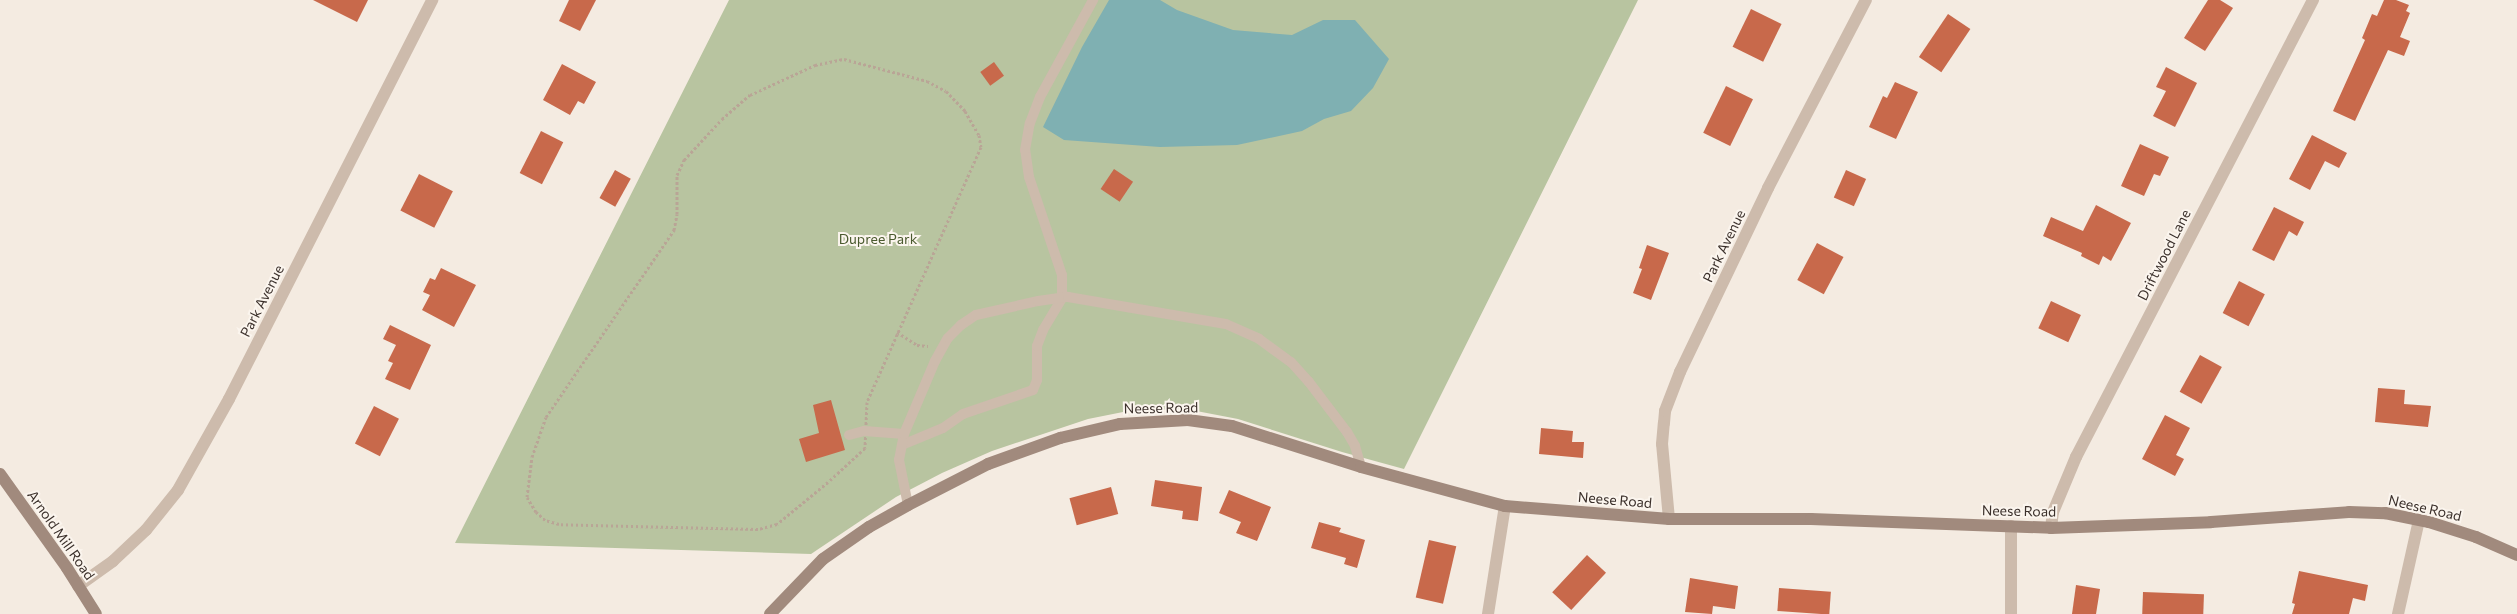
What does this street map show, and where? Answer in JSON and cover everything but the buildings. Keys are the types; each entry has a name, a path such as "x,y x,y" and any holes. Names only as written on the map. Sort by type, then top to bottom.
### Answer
{"street":[{"name":"Park Avenue","path":"78,586 113,561 146,530 178,490 229,399 432,0"},
{"name":"Park Avenue","path":"1669,519 1662,444 1665,411 1680,372 1768,188 1866,0"},
{"name":"Driftwood Lane","path":"2051,528 2053,512 2076,457 2313,0"},
{"name":"Neese Road","path":"770,614 823,559 908,504 988,464 1060,438 1120,424 1188,420 1232,426 1361,467 1505,506 1669,519 1812,519 2051,528 2211,522 2349,512 2386,514 2419,520 2476,537 2517,555"},
{"name":"Arnold Mill Road","path":"0,474 96,614"},
{"path":"1488,614 1505,506"},
{"path":"2398,614 2419,520"},
{"path":"2011,526 2011,614"}],"lane":[{"path":"902,445 943,428 963,414 1033,390 1037,380 1037,346 1043,330 1062,298 1062,275 1029,177 1025,150 1030,123 1040,97 1092,0"},
{"path":"908,504 899,460 904,434 934,361 948,338 962,324 976,316 1038,301 1062,298 1226,324 1259,339 1291,362 1309,382 1347,432 1355,446 1361,467"},
{"path":"849,435 864,431 904,434"}],"path":[{"path":"844,60 927,81 946,91 965,111 979,135 981,146 867,402 864,431 865,448 828,482 777,524 758,529 559,524 546,520 536,512 528,497 532,457 546,417 674,230 677,214 677,175 684,160 722,119 750,95 815,65 844,60"},
{"path":"897,332 917,345 942,348"}],"green space":[{"name":"Dupree Park","path":"729,0 1638,0 1404,469 1342,452 1238,419 1186,409 1133,410 1088,419 992,451 942,473 896,497 811,554 455,543"}],"water":[{"path":"1109,0 1160,0 1177,10 1233,30 1292,35 1323,20 1355,20 1389,59 1373,88 1351,111 1324,119 1302,131 1237,145 1160,147 1064,140 1043,127 1082,47"}]}
